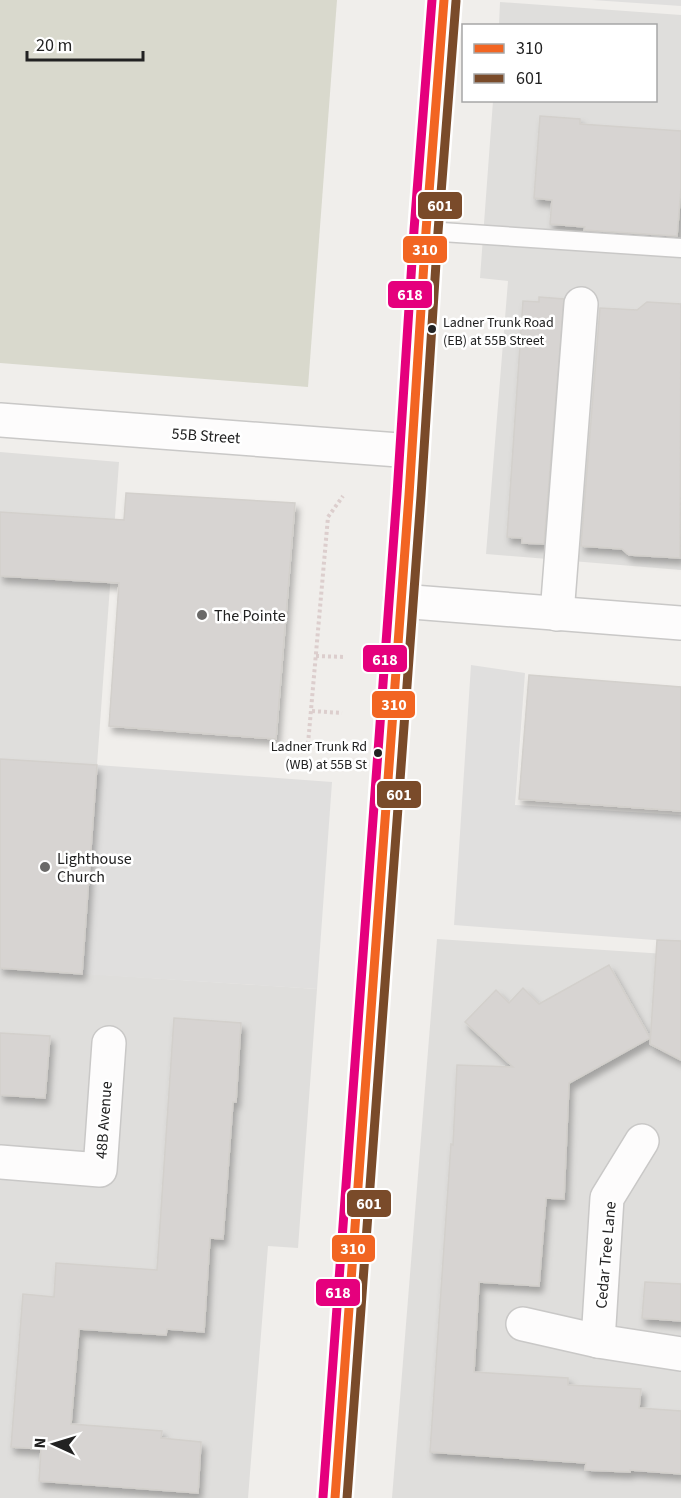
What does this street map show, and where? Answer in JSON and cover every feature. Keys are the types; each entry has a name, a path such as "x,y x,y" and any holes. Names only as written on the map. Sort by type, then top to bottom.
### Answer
{"main road":[{"path":"335,1498 444,0"}],"street":[{"path":"558,614 581,304"},
{"name":"55B Street","path":"0,420 412,451"},
{"path":"400,601 681,623"},
{"name":"48B Avenue","path":"0,1162 100,1170 109,1043"},
{"name":"Cedar Tree Lane","path":"598,1341 608,1198 642,1141"},
{"path":"523,1324 598,1341 681,1354"}],"lane":[{"path":"426,231 681,248"}],"path":[{"path":"308,744 328,517 343,496"},
{"path":"316,656 346,657"},
{"path":"312,711 342,713"}],"shaded area":[{"path":"0,0 337,0 308,387 0,363"},
{"path":"592,0 681,0 681,6"},
{"path":"500,2 681,15 681,570 486,554 508,281 480,278 493,102 657,102 657,24 499,24"},
{"path":"0,452 119,462 97,765 0,759"},
{"path":"471,665 525,673 515,805 681,815 681,942 454,925"},
{"path":"97,765 332,782 317,989 82,974"},
{"path":"437,939 681,955 681,1498 392,1498"},
{"path":"0,968 317,989 298,1248 268,1246 248,1498 0,1498"}],"building":[{"path":"540,116 580,119 580,124 681,131 681,188 677,236 584,230 585,227 550,224 552,200 534,198"},
{"path":"539,297 564,299 544,544 522,543 522,538 507,537 523,301 539,302"},
{"path":"647,302 681,304 680,558 629,555 622,549 581,546 600,308 637,310"},
{"name":"The Pointe","path":"126,493 295,503 276,739 109,726 119,583 0,576 0,512 124,520"},
{"path":"529,675 681,687 681,811 519,799"},
{"name":"Lighthouse Church","path":"0,759 97,765 82,974 0,968"},
{"path":"657,940 681,941 681,1060 650,1044"},
{"path":"609,965 650,1038 569,1083 564,1199 546,1198 539,1286 479,1282 474,1372 568,1378 568,1385 641,1389 639,1408 681,1411 681,1474 630,1470 630,1472 585,1470 586,1463 430,1452 457,1065 513,1067 465,1022 496,990 509,1003 523,988 539,1004"},
{"path":"174,1018 241,1023 223,1239 210,1238 204,1332 167,1329 166,1335 79,1329 71,1424 162,1431 161,1438 201,1442 198,1493 39,1481 41,1449 11,1447 23,1294 54,1297 56,1263 157,1270"},
{"path":"0,1033 50,1036 45,1098 0,1095"},
{"path":"645,1282 681,1284 681,1321 642,1318"}],"transit line":[{"name":"618","path":"323,1497 432,0"},
{"name":"310","path":"335,1498 444,0"},
{"name":"601","path":"347,1498 456,1"}],"place":[{"name":"Ladner Trunk Road (EB) at 55B Street","path":"432,329"},
{"name":"The Pointe","path":"202,615"},
{"name":"Ladner Trunk Rd (WB) at 55B St","path":"378,753"},
{"name":"Lighthouse Church","path":"45,867"}]}
